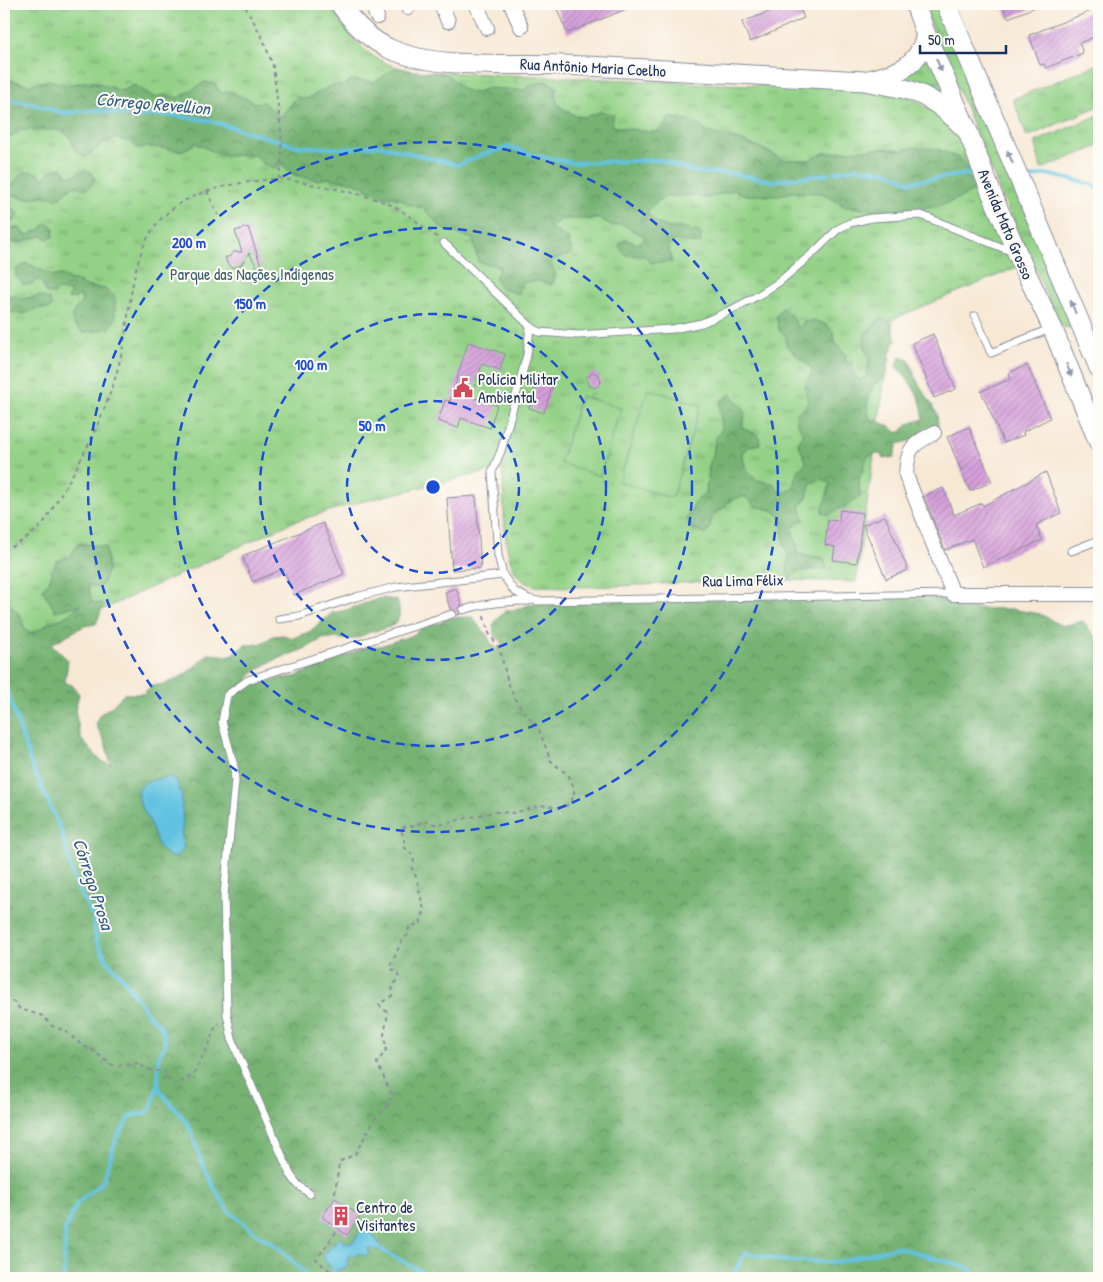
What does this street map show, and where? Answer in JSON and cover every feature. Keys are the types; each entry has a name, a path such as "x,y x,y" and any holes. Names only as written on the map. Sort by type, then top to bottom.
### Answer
{"main road":[{"name":"Rua Antônio Maria Coelho","path":"340,4 350,19 363,32 389,49 415,56 448,62 562,65 865,81 920,94 946,110 968,132"},
{"name":"Avenida Mato Grosso","path":"914,4 1099,443"},
{"name":"Avenida Mato Grosso","path":"946,4 1099,368"},
{"name":"Rua Antônio Maria Coelho","path":"865,81 898,72 906,67 919,52 926,35"},
{"path":"1055,336 1084,333"}],"street":[{"path":"441,4 448,20"},
{"path":"476,4 487,28"},
{"path":"511,4 521,27"},
{"path":"934,433 915,443 908,455 906,475 953,594"},
{"name":"Rua Lima Félix","path":"953,594 1099,594"}],"lane":[{"path":"444,243 530,326 539,332 578,335 673,329 702,323 731,310 779,282 838,229 850,223 872,218 921,215 1018,254"},
{"path":"975,316 991,354 1055,336"},
{"name":"Rua Lima Félix","path":"530,326 527,356 501,451 492,472 498,555 503,575 514,591 537,601 953,594"},
{"path":"1070,551 1099,540"},
{"path":"279,620 299,616 356,597 396,587 503,575"},
{"path":"463,610 480,604 498,601 537,601"},
{"path":"310,1194 298,1185 290,1174 236,1052 227,1014 224,895 235,781 234,766 222,722 227,695 248,680 452,614"}],"path":[{"path":"244,4 263,39 274,66 281,131 282,155 279,178"},
{"path":"4,550 34,533 45,520 70,481 103,411 117,372 136,270 148,238 164,216 174,207 207,191 236,184 279,178 348,192 385,203 416,220 444,243"},
{"path":"207,191 218,216"},
{"path":"335,1193 339,1164 355,1154 375,1119 386,1108 392,1095 377,1063 386,1049 384,1035 388,1020 387,1012 379,1004 392,996 393,985 399,974 390,966 403,939 408,935 409,927 421,923 421,918 425,911 421,902 416,875 412,869 414,859 411,853 404,848 401,829 404,826 414,826 424,821 438,825 492,812 515,813 540,805 561,808 571,801 574,795 574,788 569,776 551,761 539,730 516,701 508,683 500,650 489,633 480,604"},
{"path":"4,998 14,1002 20,1009 43,1016 52,1026 65,1031 110,1064 117,1066 138,1063 150,1070 165,1072 171,1082 178,1085 194,1074 197,1063 208,1047 213,1029 227,1014"},
{"path":"336,1232 316,1260 339,1278"}],"green space":[{"name":"Parque das Nações Indígenas","path":"4,4 331,4 353,38 367,52 391,65 414,71 772,86 867,87 904,94 955,124 1020,266 893,319 856,582 743,581 584,587 536,586 525,582 516,573 511,561 505,529 502,468 356,503 293,522 4,655"},
{"path":"923,4 943,4 1073,325 1069,328 1059,323 1000,191"},
{"path":"928,46 954,110 881,80"},
{"path":"1099,64 1099,106 1027,137 1013,99"},
{"path":"397,67 414,71 447,74 462,89 475,93 487,88 524,90 533,84 546,81 557,87 555,95 558,105 574,115 583,117 601,111 614,115 611,126 650,132 659,131 670,117 697,123 707,132 737,139 765,150 783,160 809,160 824,153 884,148 903,150 912,147 938,149 961,159 967,165 968,170 964,175 976,182 974,191 948,203 909,211 878,212 843,205 822,193 792,192 775,196 746,195 734,190 707,198 692,195 665,197 652,205 647,213 654,222 670,228 683,227 701,234 701,242 696,244 676,240 670,244 669,251 672,262 651,263 644,256 625,255 619,246 625,239 638,244 646,237 621,224 612,226 601,219 561,219 549,227 568,239 573,253 550,261 556,275 552,285 540,281 523,282 519,294 501,289 495,278 500,267 478,262 473,239 443,229 423,208 407,204 401,199 379,195 356,183 328,178 318,180 294,175 281,164 273,169 263,164 255,155 221,156 196,143 182,151 154,147 138,148 129,141 116,139 102,144 85,158 75,150 70,137 62,130 21,130 10,138 4,136 4,78 30,85 49,80 66,85 91,81 122,91 134,85 154,97 165,95 178,98 205,82 215,84 221,93 231,91 255,103 263,102 280,117 297,97 307,99 330,86 344,85 350,80 375,82"},
{"path":"1099,115 1099,146 1041,169 1035,142"},
{"path":"62,168 70,177 85,170 91,172 95,179 87,189 73,186 57,200 45,196 22,198 15,195 4,204 4,187 14,184 23,173 35,172 43,178 55,169"},
{"path":"4,207 13,208 18,214 14,221 6,222 4,220"},
{"path":"46,223 54,229 53,237 47,239 42,236 18,243 4,242 4,228 20,228 23,233 28,235 40,230"},
{"path":"27,263 53,276 62,275 71,281 78,281 84,286 105,289 115,298 115,319 110,328 83,333 75,325 72,318 82,302 80,295 68,299 71,292 59,290 54,293 46,293 41,281 37,279 32,284 24,285 15,276 17,269"},
{"path":"14,295 21,299 39,296 49,299 52,306 49,309 39,308 23,314 4,311 4,296"},
{"path":"782,308 793,317 798,329 804,322 814,320 827,325 834,333 835,342 846,355 845,362 852,362 853,374 860,380 866,377 869,362 864,341 865,333 881,318 889,321 896,340 890,353 887,375 873,385 867,406 870,419 890,426 896,432 901,432 908,424 923,419 923,411 918,397 911,384 896,366 900,357 909,360 918,383 937,413 938,427 920,433 916,439 898,444 894,457 884,459 882,455 875,453 867,457 859,480 860,498 828,515 822,512 830,484 820,478 811,483 807,497 800,506 804,520 797,523 792,530 797,543 797,553 824,558 827,569 798,571 790,580 787,571 789,556 784,546 781,518 774,511 754,505 746,497 739,497 730,501 712,516 710,528 705,535 700,530 693,530 686,519 695,502 706,492 715,439 721,431 720,402 730,394 743,409 745,417 742,428 759,436 760,444 750,446 742,452 745,465 751,475 760,481 773,483 781,494 793,488 795,477 806,462 798,443 803,433 797,423 796,414 808,404 805,384 810,377 812,369 786,345 786,336 779,330 776,316"},
{"path":"648,389 701,405 672,498 619,482"},
{"path":"581,396 621,408 600,476 560,463"},
{"path":"79,543 106,547 108,569 102,585 98,588 88,585 92,602 104,604 96,624 84,626 51,644 68,660 65,683 72,685 79,694 75,710 81,739 100,760 111,765 105,742 96,725 99,715 124,694 143,694 152,686 173,681 189,671 208,654 231,656 245,645 260,644 273,636 283,635 293,638 309,632 332,613 381,598 397,600 399,617 393,625 354,639 323,639 264,666 246,681 261,684 281,678 295,677 364,648 380,646 413,635 427,624 440,623 448,618 473,617 491,643 500,650 502,642 494,635 493,624 506,610 515,610 537,602 952,596 966,608 1011,609 1040,614 1062,626 1083,621 1096,638 1099,639 1099,1278 4,1278 4,598 19,614 26,631 34,633 48,623 63,618 81,605 55,611 42,589 49,582 56,561 69,557"}],"water":[{"path":"168,777 176,779 181,793 183,824 181,833 184,848 176,857 170,857 159,848 149,820 140,804 138,790 146,782"},
{"path":"366,1230 371,1232 385,1252 370,1248 368,1249 370,1254 365,1256 361,1254 349,1255 347,1259 348,1267 334,1271 323,1256 339,1238 347,1244 353,1242 360,1232"}],"building":[{"path":"555,4 639,4 567,33"},
{"path":"790,4 798,4 804,18 750,42 742,22"},
{"path":"1002,4 1043,4 1008,18"},
{"path":"1099,8 1099,35 1079,43 1083,53 1046,68 1044,64 1040,65 1029,35"},
{"path":"248,227 261,266 258,268 249,253 241,265 232,268 228,265 225,257 229,257 233,252 242,252 235,231"},
{"path":"933,334 956,389 934,398 912,343"},
{"name":"Polícia Militar Ambiental","path":"468,342 505,354 500,370 482,364 471,397 497,405 490,428 461,418 458,428 438,421 445,400 450,401"},
{"path":"1027,365 1050,418 1023,432 1024,435 1004,443 981,391 1011,379 1009,373"},
{"path":"593,372 599,375 601,383 595,388 588,386 586,378"},
{"path":"537,382 552,387 544,413 529,408"},
{"path":"969,427 992,482 970,491 947,437"},
{"path":"1046,472 1061,513 1036,525 1042,540 983,567 972,539 945,550 924,496 943,488 954,515 982,503 983,506"},
{"path":"476,496 481,568 452,570 447,498"},
{"path":"840,510 863,513 857,563 833,560 835,547 825,545 828,520 839,521"},
{"path":"885,516 908,570 886,579 863,525"},
{"path":"323,523 344,574 294,595 283,569 253,582 242,556"},
{"path":"456,588 462,605 458,608 460,614 457,615 455,610 450,609 445,592"},
{"name":"Centro de Visitantes","path":"335,1198 360,1216 347,1235 322,1217"}],"waterway":[{"name":"Córrego Revellion","path":"4,99 30,103 64,113 97,110 131,116 168,115 207,120 296,146 344,149 377,145 458,165 481,155 509,147 533,155 574,163 660,160 694,172 736,174 773,181 828,174"},
{"name":"Córrego Revellion","path":"834,172 858,168 888,172 910,182 974,173"},
{"name":"Córrego Revellion","path":"1031,178 1046,174 1091,184 1099,188"},
{"name":"Córrego Prosa","path":"4,683 34,771 61,830 75,884 93,917 96,939 107,961 123,978 150,1017 160,1025 164,1035 165,1046 159,1055 158,1083 151,1109 144,1114 130,1117 116,1139 103,1182 77,1203 65,1230 64,1278"},
{"path":"158,1084 160,1091 189,1125 202,1163 228,1210 250,1229 279,1248 309,1278"},
{"path":"731,1278 745,1253 787,1261 838,1262 897,1247 969,1268 975,1278"},
{"path":"382,1250 433,1278"},
{"path":"331,1278 335,1267"}],"place":[{"name":"Polícia Militar Ambiental","path":"463,388"},
{"name":"Centro de Visitantes","path":"341,1216"}]}
